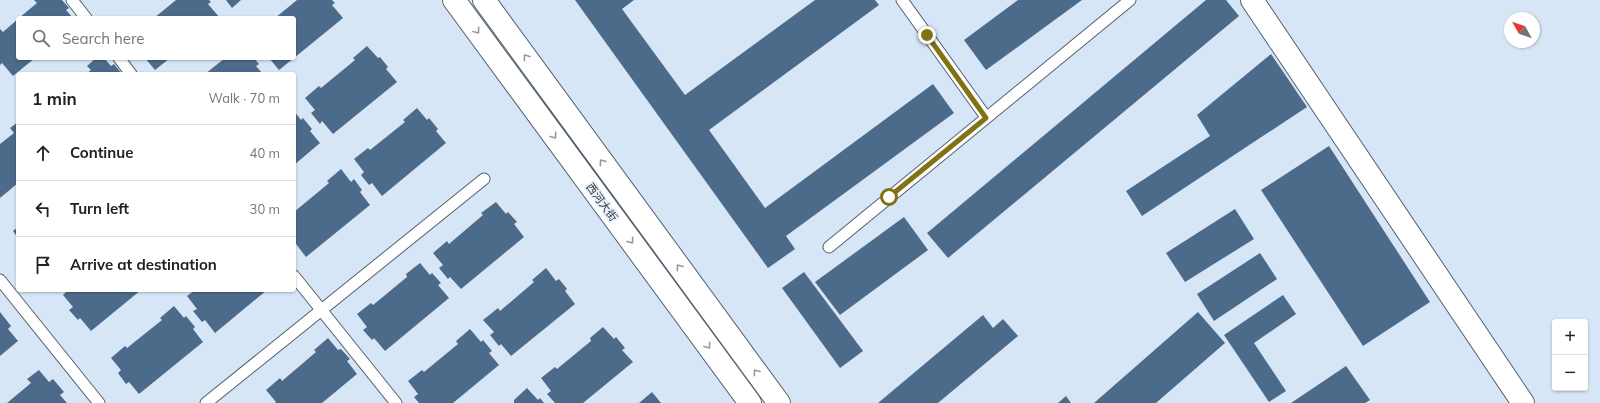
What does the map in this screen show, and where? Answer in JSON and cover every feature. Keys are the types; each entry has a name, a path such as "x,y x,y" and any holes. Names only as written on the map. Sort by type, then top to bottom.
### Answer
{"street":[{"name":"西河大街","path":"454,0 750,403"},
{"path":"484,0 779,403"},
{"path":"1252,0 1523,403"}],"lane":[{"path":"72,0 84,16"},
{"path":"902,0 986,118"},
{"path":"829,247 1130,0"},
{"path":"120,60 129,72"},
{"path":"206,403 484,179"},
{"path":"296,279 396,403"},
{"path":"0,280 99,403"}],"building":[{"path":"34,0 62,0 69,8 66,10 71,16 21,16 37,3"},
{"path":"176,0 209,0 211,2 208,4 218,16 156,16"},
{"path":"226,0 241,0 232,8"},
{"path":"297,0 332,0 335,3 332,5 343,18 296,56 296,16 277,16"},
{"path":"575,0 634,0 622,9 685,95 815,0 875,0 879,5 709,130 765,208 933,84 954,113 786,236 795,249 768,268"},
{"path":"1018,0 1082,0 986,70 964,40"},
{"path":"1206,0 1226,0 1239,16 948,258 927,233"},
{"path":"16,21 16,60 33,60 13,76 2,63 0,65 0,29 3,32"},
{"path":"367,46 378,58 380,57 388,67 386,69 397,82 333,134 322,121 320,124 311,113 315,110 305,98 319,86 321,88 355,60 353,58"},
{"path":"1271,54 1307,107 1142,216 1126,191 1210,136 1197,115"},
{"path":"94,60 106,60 111,66 114,64 120,72 88,72 91,70 87,66"},
{"path":"147,60 168,60 155,70"},
{"path":"222,60 256,60 259,64 256,66 261,72 208,72"},
{"path":"271,60 292,60 279,70"},
{"path":"417,108 427,120 429,118 438,129 436,131 446,143 382,196 372,183 369,185 361,175 364,172 354,159 368,148 370,150 405,122 403,120"},
{"path":"296,114 301,120 303,118 312,129 310,131 320,143 296,163"},
{"path":"16,124 16,185 0,198 0,144 14,133 10,128"},
{"path":"1329,146 1430,302 1363,346 1261,190"},
{"path":"341,169 351,182 354,179 362,190 360,192 370,205 306,257 296,244 296,210 329,183 327,181"},
{"path":"496,202 506,214 508,212 517,222 514,224 524,237 461,289 450,277 448,279 439,268 443,265 433,253 447,241 449,244 483,215 481,213"},
{"path":"1235,209 1254,239 1185,282 1166,253"},
{"path":"904,217 928,250 840,315 815,282"},
{"path":"1260,253 1277,279 1214,321 1197,294"},
{"path":"420,263 430,275 432,273 441,283 438,285 449,298 385,351 374,338 372,340 363,330 367,327 357,314 371,303 373,305 407,277 406,274"},
{"path":"546,268 556,281 559,279 567,289 565,291 575,304 511,356 501,344 499,346 490,335 494,332 483,320 498,308 500,311 534,282 532,280"},
{"path":"804,272 863,351 840,368 782,288"},
{"path":"66,292 139,292 91,331 80,318 78,320 69,310 73,307 63,295"},
{"path":"192,292 265,292 215,333 205,320 202,322 193,311 197,309 187,296"},
{"path":"1283,295 1296,314 1254,343 1286,391 1269,402 1224,335"},
{"path":"174,306 184,318 186,316 195,327 193,329 203,342 139,394 129,382 126,384 118,373 121,370 111,358 125,346 127,348 162,320 160,318"},
{"path":"0,312 11,326 8,329 18,341 0,356"},
{"path":"1198,312 1225,343 1156,403 1094,403"},
{"path":"983,315 993,328 1003,319 1018,336 938,403 878,403"},
{"path":"603,327 614,339 616,337 625,348 622,350 633,362 583,403 555,403 547,394 551,391 541,378 555,367 557,369 591,341 590,338"},
{"path":"470,329 481,342 483,340 492,351 489,353 499,365 453,403 419,403 414,397 418,394 408,381 422,370 424,372 458,344 456,341"},
{"path":"328,338 338,350 341,349 350,359 347,361 357,374 322,403 275,403 276,402 266,390 280,378 282,381 316,352 314,350"},
{"path":"1346,366 1370,400 1365,403 1291,403"},
{"path":"39,370 49,382 53,379 64,392 60,395 67,403 7,403 31,383 27,379"},
{"path":"527,388 538,400 540,398 544,403 514,403 514,400"},
{"path":"652,392 661,403 639,403"},
{"path":"1066,396 1071,403 1058,403"}],"route":[{"path":"889,197 986,118 927,35"}]}
